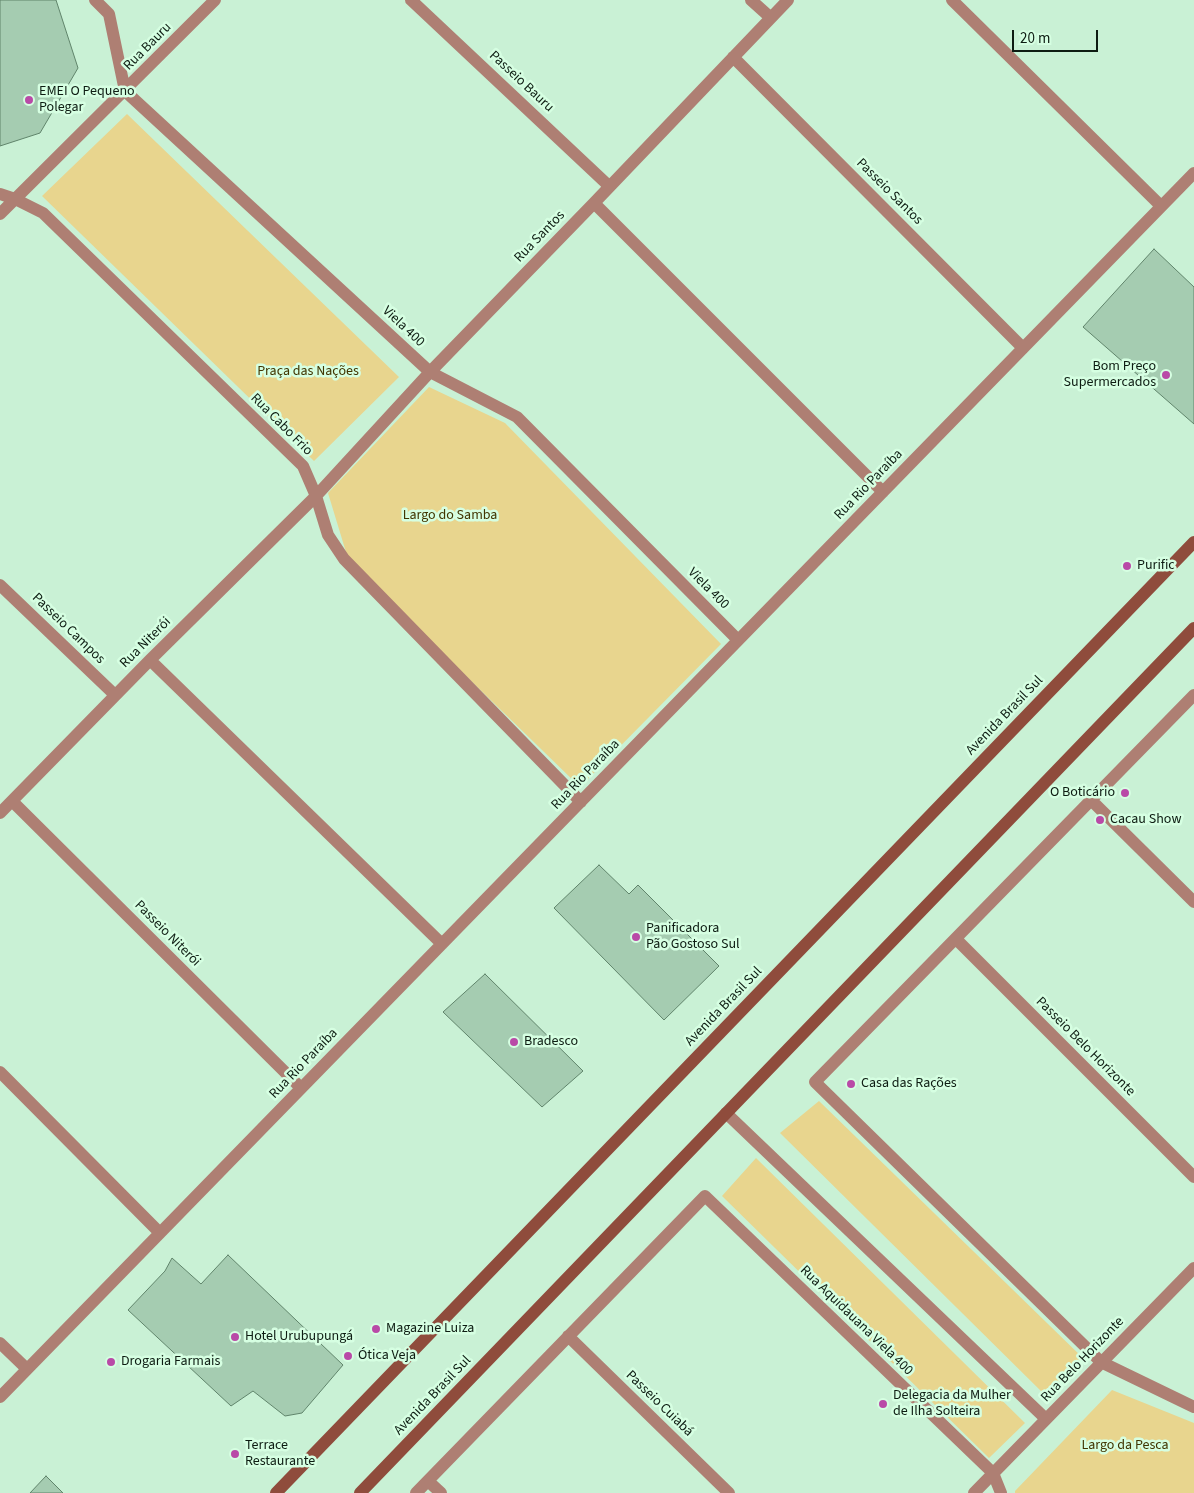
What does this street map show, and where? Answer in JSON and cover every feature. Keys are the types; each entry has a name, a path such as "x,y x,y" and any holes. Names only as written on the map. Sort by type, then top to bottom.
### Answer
{"main road":[{"name":"Avenida Brasil Sul","path":"276,1493 1194,542"},
{"name":"Avenida Brasil Sul","path":"360,1493 1194,628"}],"street":[{"path":"95,0 109,14 125,91"},
{"name":"Rua Bauru","path":"0,214 215,0"},
{"name":"Passeio Bauru","path":"412,0 609,186"},
{"path":"751,0 770,18"},
{"name":"Rua Santos","path":"316,496 430,372 788,0"},
{"path":"952,0 1162,206"},
{"name":"Passeio Santos","path":"733,57 1023,348"},
{"name":"Viela 400","path":"125,91 430,372 517,417 738,640"},
{"name":"Rua Rio Paraíba","path":"0,1397 1194,173"},
{"name":"Rua Cabo Frio","path":"0,194 43,212 303,466 316,496 328,536 344,560 580,802"},
{"path":"594,203 883,492"},
{"name":"Rua Niterói","path":"0,813 115,695 316,496"},
{"name":"Passeio Campos","path":"0,585 115,695"},
{"path":"150,660 442,944"},
{"path":"1194,696 815,1082 1101,1362 1194,1407"},
{"path":"1092,800 1194,902"},
{"name":"Passeio Niterói","path":"12,801 301,1088"},
{"name":"Passeio Belo Horizonte","path":"956,939 1194,1177"},
{"path":"0,1072 160,1233"},
{"path":"726,1113 1046,1419"},
{"name":"Rua Aquidauana Viela 400","path":"568,1336 705,1196 993,1474 1001,1493"},
{"name":"Rua Belo Horizonte","path":"974,1493 1194,1268"},
{"path":"416,1493 568,1336"},
{"name":"Passeio Cuiabá","path":"568,1336 729,1493"},
{"path":"0,1343 27,1369"},
{"path":"428,1481 441,1493"}],"green space":[{"name":"Praça das Nações","path":"127,114 399,377 314,461 42,196"},
{"name":"Largo do Samba","path":"429,387 505,423 721,644 580,787 349,562 328,493"},
{"path":"819,1101 1085,1360 1045,1395 780,1133"},
{"path":"756,1158 1025,1423 989,1458 722,1196"},
{"name":"Largo da Pesca","path":"1112,1390 1194,1423 1194,1493 1015,1493 1015,1491"}],"building":[{"name":"EMEI O Pequeno Polegar","path":"0,0 56,0 78,68 40,133 0,146"},
{"name":"Bom Preço Supermercados","path":"1154,249 1194,287 1194,424 1083,327"},
{"name":"Panificadora Pão Gostoso Sul","path":"599,865 629,894 638,885 719,966 664,1020 554,908"},
{"name":"Bradesco","path":"485,974 583,1071 542,1107 443,1012"},
{"name":"Hotel Urubupungá","path":"228,1255 343,1365 302,1413 285,1416 253,1391 231,1406 128,1310 165,1271 172,1258 201,1284"},
{"path":"46,1476 63,1493 30,1493"}],"place":[{"name":"EMEI O Pequeno Polegar","path":"29,100"},
{"name":"Bom Preço Supermercados","path":"1166,375"},
{"name":"Purific","path":"1127,566"},
{"name":"O Boticário","path":"1125,793"},
{"name":"Cacau Show","path":"1100,820"},
{"name":"Panificadora Pão Gostoso Sul","path":"636,937"},
{"name":"Bradesco","path":"514,1042"},
{"name":"Casa das Rações","path":"851,1084"},
{"name":"Magazine Luiza","path":"376,1329"},
{"name":"Hotel Urubupungá","path":"235,1337"},
{"name":"Ótica Veja","path":"348,1356"},
{"name":"Drogaria Farmais","path":"111,1362"},
{"name":"Delegacia da Mulher de Ilha Solteira","path":"883,1404"},
{"name":"Terrace Restaurante","path":"235,1454"}]}
